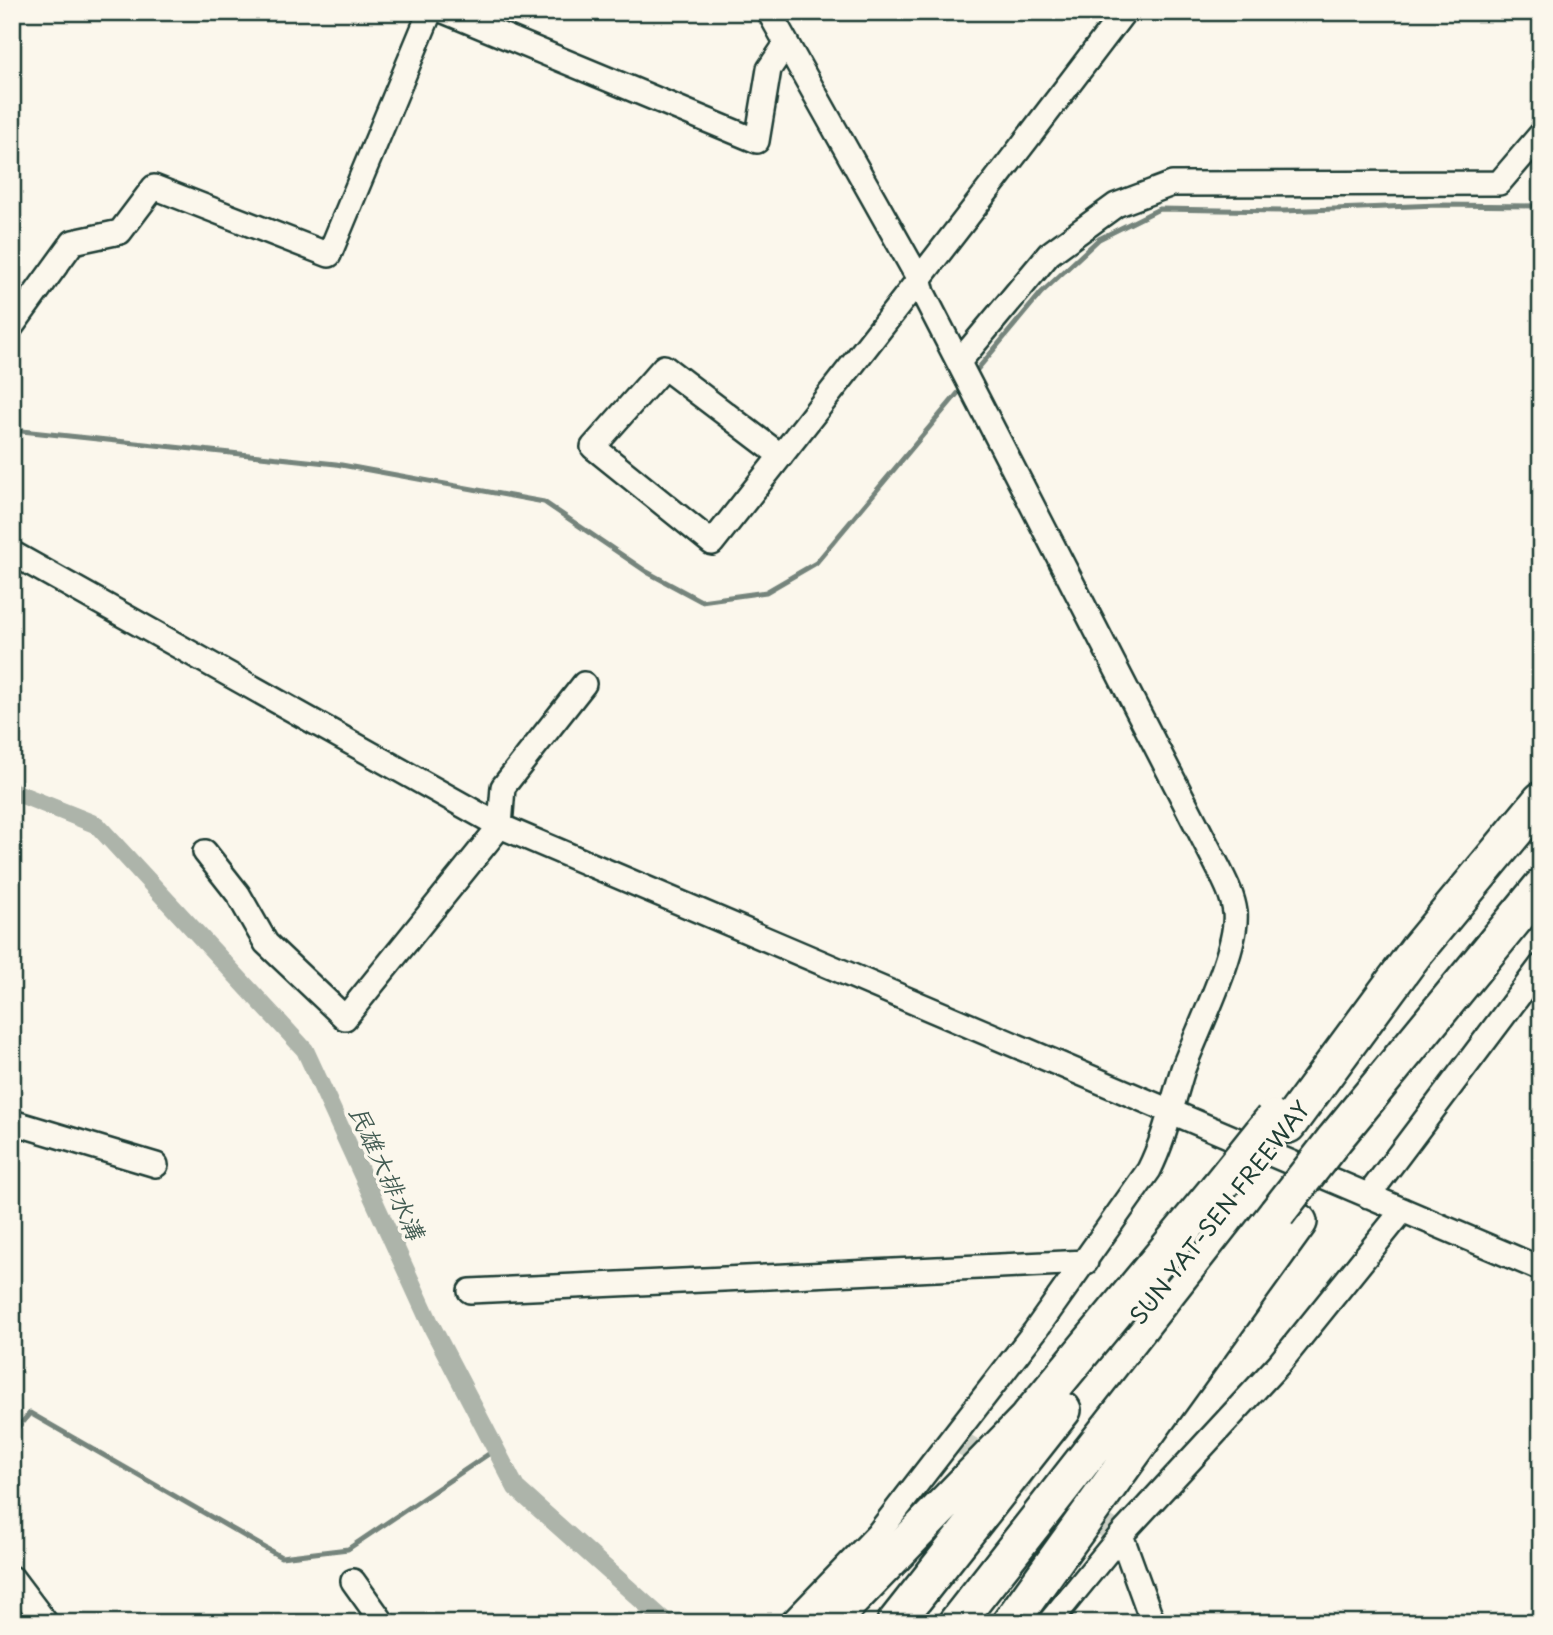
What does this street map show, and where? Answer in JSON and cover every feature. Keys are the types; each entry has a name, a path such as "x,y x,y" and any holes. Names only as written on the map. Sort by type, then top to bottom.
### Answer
{"highway":[{"name":"SUN YAT-SEN FREEWAY","path":"895,1623 1225,1192 1417,950 1541,800"},
{"path":"1010,1623 1288,1217 1452,1016 1469,974 1541,887"},
{"path":"830,1623 1026,1420 1225,1192"},
{"name":"SUN YAT-SEN FREEWAY","path":"956,1623 1288,1217"}],"street":[{"path":"12,326 73,242 120,232 154,187 329,255 430,12"},
{"path":"446,12 757,141 769,69 786,44"},
{"path":"769,12 920,281 923,293 1230,891 1236,914 1231,941 1183,1071 1162,1143 1149,1170 1086,1262 877,1535 792,1623"},
{"path":"781,456 664,367 593,447 712,543 920,281 1124,12"},
{"path":"965,374 1049,254 1116,205 1172,184 1499,183 1541,134"},
{"path":"12,553 500,826 1541,1269"},
{"path":"205,852 238,894 266,943 345,1018 500,826 503,787 584,684"},
{"path":"1368,1196 1541,966"},
{"path":"12,1122 156,1165"},
{"path":"1049,1623 1121,1535 1279,1364 1403,1210"},
{"path":"470,1290 1086,1262"},
{"path":"1121,1535 1153,1623"},
{"path":"12,1578 46,1623"},
{"path":"353,1581 383,1623"}],"waterway":[{"path":"971,377 1041,293 1099,239 1159,209 1283,211 1438,205 1541,206"},
{"path":"12,430 336,464 544,502 647,572 701,601 766,592 816,563 963,387"},
{"name":"民雄大排水溝","path":"12,791 97,825 305,1050 431,1325 516,1488 667,1623"},
{"path":"12,1434 30,1413 281,1557 348,1549 496,1449"}],"tunnel":[{"path":"953,1438 1121,1535"}]}
